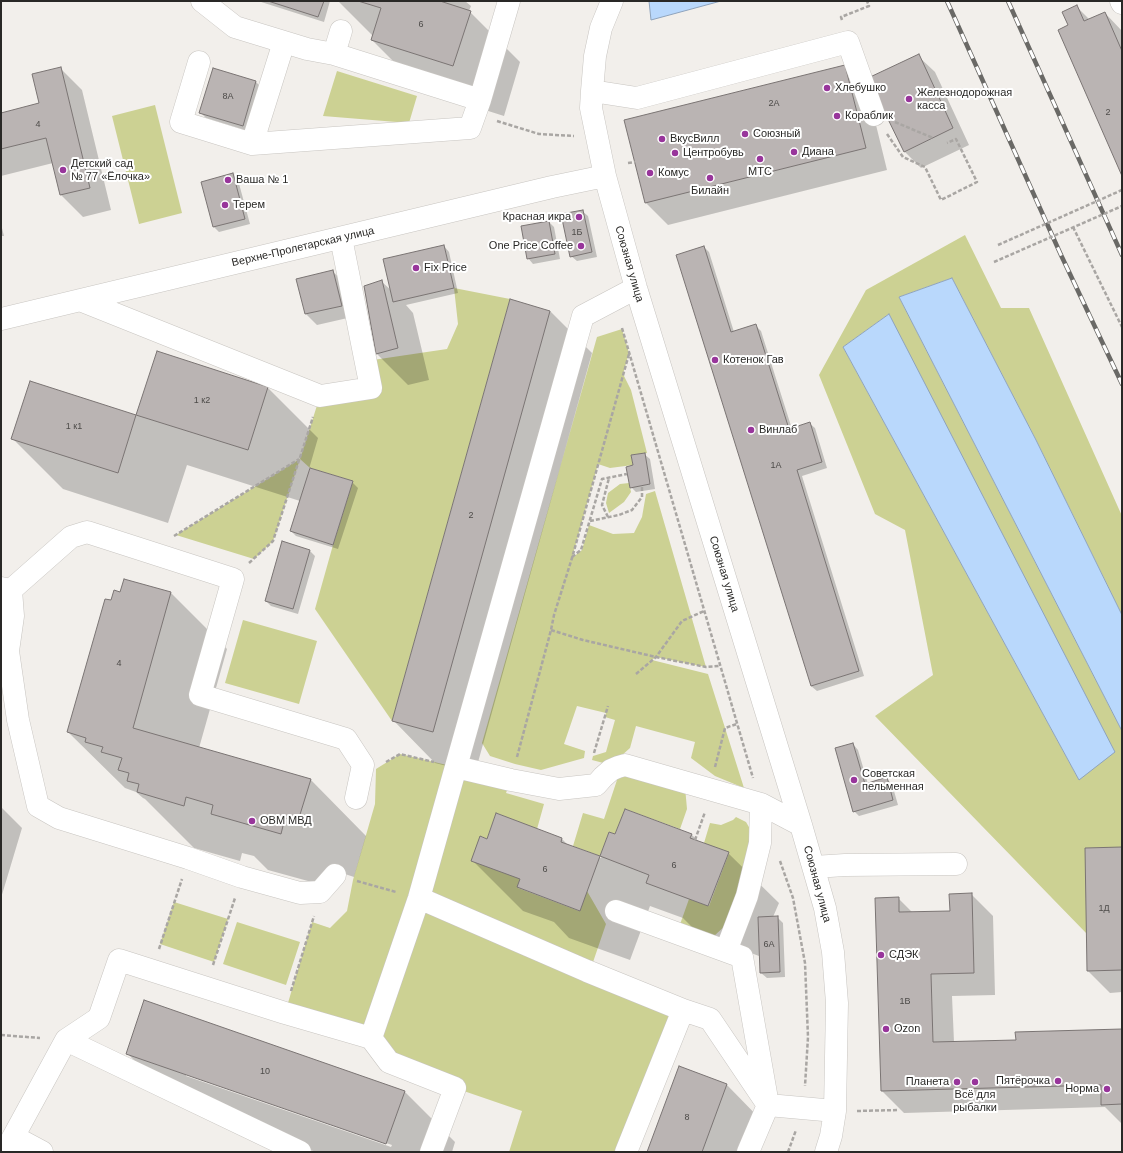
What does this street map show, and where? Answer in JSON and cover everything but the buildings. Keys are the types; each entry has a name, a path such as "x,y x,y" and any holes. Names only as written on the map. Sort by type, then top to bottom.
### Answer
{"street":[{"path":"202,1 235,27 307,49 334,54 480,100"},
{"path":"199,62 181,122 252,144 470,128 480,100 509,1"},
{"name":"Союзная улица","path":"612,1 601,28 595,56 592,91 592,108 605,176 636,288 814,867 825,908 833,952 845,1111 831,1136 826,1152"},
{"path":"334,54 342,31"},
{"path":"252,144 284,42"},
{"path":"592,91 637,98 848,42 874,115"},
{"name":"Верхне-Пролетарская улица","path":"1,319 552,187 605,176"},
{"path":"80,300 320,396 371,388 341,238"},
{"path":"371,1038 419,898 583,316 614,301 636,288"},
{"path":"344,878 320,892 300,893 242,877 188,858 58,818 38,806 4,652 14,616 6,589 71,537 87,532 233,579 200,695 346,739 362,765 356,798"},
{"path":"456,767 511,780 559,789 596,785 602,777 618,767 625,765 761,804 801,826"},
{"path":"726,951 748,896 759,851 761,804"},
{"path":"814,867 845,865 956,864"},
{"path":"419,898 587,971 710,1019 768,1105"},
{"path":"616,911 742,957 768,1105 748,1152"},
{"path":"42,1152 9,1144 66,1040 99,1018 119,960 206,989 371,1038 389,1062 455,1088 431,1152"},
{"path":"626,1152 684,1010"},
{"path":"66,1040 300,1152"},
{"path":"768,1105 845,1111"}],"path":[{"path":"867,1 869,6"},
{"path":"874,115 933,138"},
{"path":"874,115 904,157 925,167 941,200 977,182 956,139 947,143"},
{"path":"492,120 539,134"},
{"path":"628,163 635,162"},
{"path":"998,245 1122,190"},
{"path":"994,262 1122,206"},
{"path":"1073,227 1122,327"},
{"path":"614,301 719,666 761,804"},
{"path":"511,780 554,615 572,558 629,353"},
{"path":"233,579 273,541 320,396"},
{"path":"148,552 300,459"},
{"path":"595,477 602,479 627,474"},
{"path":"608,517 602,505 609,477"},
{"path":"572,558 581,550 602,479"},
{"path":"590,521 619,515 632,510 642,497 642,485"},
{"path":"636,674 656,658 682,620 704,611"},
{"path":"551,630 583,640 656,658 706,667 719,666"},
{"path":"602,777 592,760 608,706"},
{"path":"715,768 725,728 737,724"},
{"path":"382,765 400,754 456,767"},
{"path":"695,840 713,790"},
{"path":"778,855 793,898 805,963 808,1037 804,1107 788,1152"},
{"path":"152,971 188,858"},
{"path":"206,989 242,877"},
{"path":"344,878 419,898"},
{"path":"284,1013 320,892"},
{"path":"1,1035 66,1040"},
{"path":"845,1111 899,1110"}],"green space":[{"path":"337,71 417,96 409,123 323,116"},
{"path":"155,105 182,213 139,224 112,116"},
{"path":"965,235 1001,308 1029,308 1122,516 1122,615 1036,440 952,278 899,297 1122,731 1122,970 875,716 933,675 905,530 875,514 819,375 866,290","holes":["889,314 1079,780 843,347"]},
{"path":"454,288 510,299 392,721 315,609 353,481 310,468 300,459 320,396 371,388 366,361 447,349 458,324"},
{"path":"622,329 629,353 623,374 631,390 647,453 631,455 633,465 610,468 598,464 572,558 582,550 589,525 613,534 634,533 642,517 646,494 655,491 706,667 656,657 652,660 708,674 744,788 715,776 691,758 695,742 636,726 630,748 611,765 592,760 593,756 606,752 615,720 605,717 606,713 577,706 564,744 585,751 584,758 541,770 490,756 482,743 597,337"},
{"path":"300,459 273,541 254,559 176,535"},
{"path":"629,483 631,492 624,502 609,513 606,503 608,493 620,484"},
{"path":"243,620 317,641 299,704 225,683"},
{"path":"400,754 511,780 506,793 544,804 537,829 496,813 487,839 481,836 520,879 518,888 579,911 587,891 606,924 591,968 673,1015 621,1152 509,1152 522,1111 455,1088 389,1062 371,1038 285,1013 312,922 330,928 347,911 353,880 375,804 376,769"},
{"path":"619,774 685,787 687,809 680,829 625,809 615,834 609,832 600,856 573,846 583,813 604,819"},
{"path":"736,817 746,822 753,834 753,846 726,925 714,936 678,930 689,899 709,906 729,853 704,843 710,823 721,825 733,820"},
{"path":"174,902 228,919 214,962 160,944"},
{"path":"237,922 300,942 286,985 223,964"}],"water":[{"path":"649,1 721,1 651,20"},
{"path":"952,278 1036,440 1122,615 1122,731 899,297"},
{"path":"889,314 1115,752 1079,780 843,347"}],"railway":[{"path":"947,1 1061,255 1122,384"},
{"path":"1008,1 1122,255"}],"place":[{"name":"Хлебушко","path":"827,88"},
{"name":"Железнодорожная касса","path":"909,99"},
{"name":"Кораблик","path":"837,116"},
{"name":"Союзный","path":"745,134"},
{"name":"ВкусВилл","path":"662,139"},
{"name":"Диана","path":"794,152"},
{"name":"Центробувь","path":"675,153"},
{"name":"МТС","path":"760,159"},
{"name":"Детский сад № 77 «Ёлочка»","path":"63,170"},
{"name":"Комус","path":"650,173"},
{"name":"Билайн","path":"710,178"},
{"name":"Ваша № 1","path":"228,180"},
{"name":"Терем","path":"225,205"},
{"name":"Красная икра","path":"579,217"},
{"name":"One Price Coffee","path":"581,246"},
{"name":"Fix Price","path":"416,268"},
{"name":"Котенок Гав","path":"715,360"},
{"name":"Винлаб","path":"751,430"},
{"name":"Советская пельменная","path":"854,780"},
{"name":"ОВМ МВД","path":"252,821"},
{"name":"СДЭК","path":"881,955"},
{"name":"Ozon","path":"886,1029"},
{"name":"Пятёрочка","path":"1058,1081"},
{"name":"Планета","path":"957,1082"},
{"name":"Всё для рыбалки","path":"975,1082"},
{"name":"Норма","path":"1107,1089"}]}
